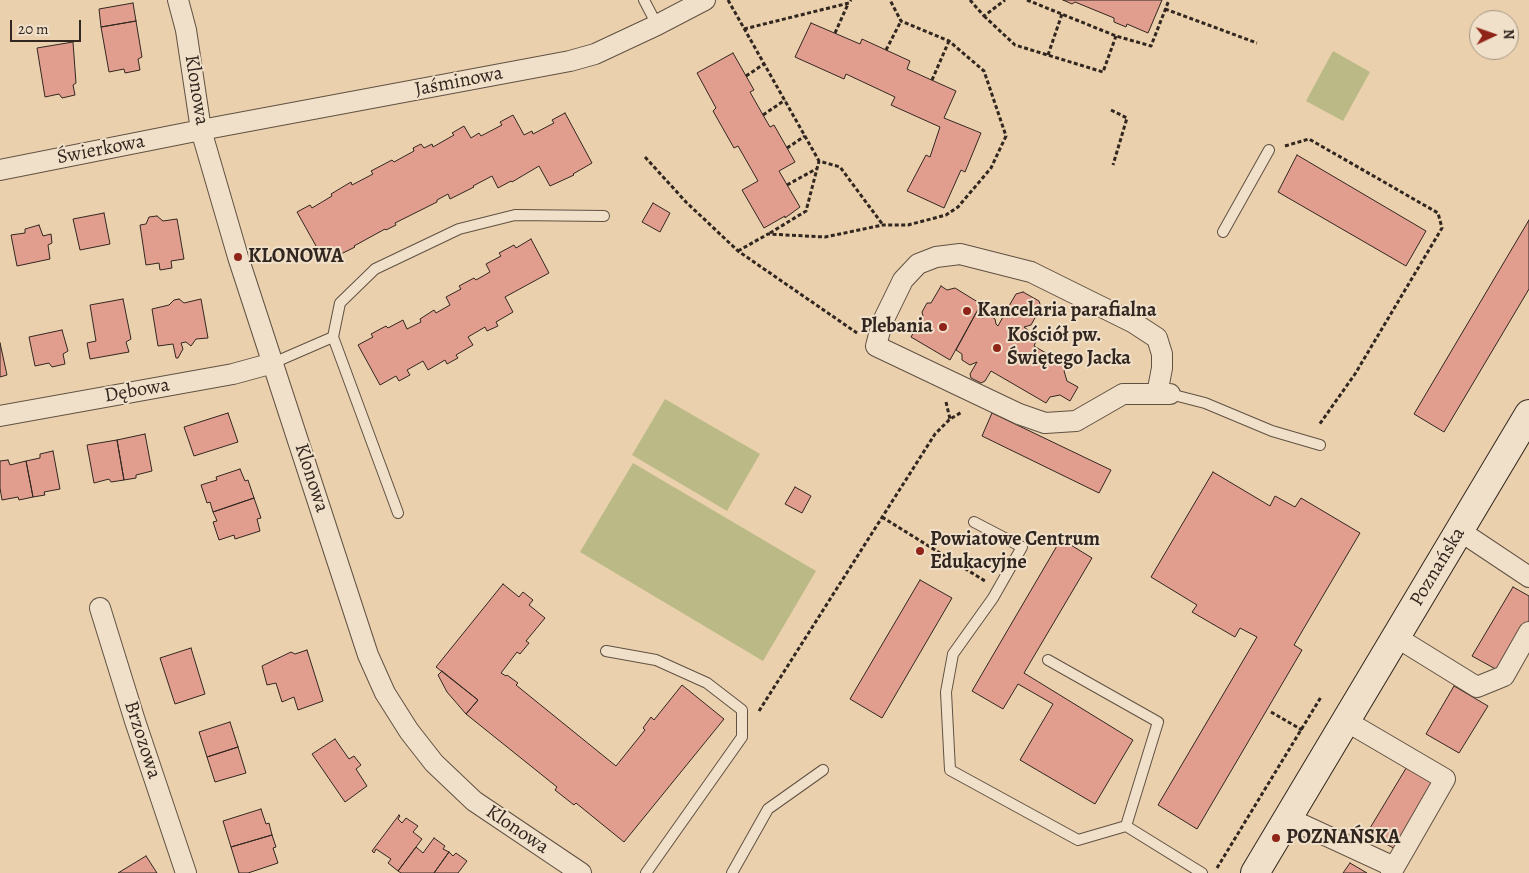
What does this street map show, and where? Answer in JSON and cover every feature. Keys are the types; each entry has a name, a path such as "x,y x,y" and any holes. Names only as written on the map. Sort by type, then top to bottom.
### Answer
{"street":[{"name":"Klonowa","path":"178,0 186,30 201,130 238,257 368,654 385,693 409,731 434,763 474,801 581,873"},
{"name":"Jaśminowa","path":"201,130 570,61 596,54 705,0"},
{"name":"Świerkowa","path":"0,170 201,130"},
{"path":"960,254 1031,272 1134,322 1157,338 1162,354 1164,394 1123,394 1076,421 1045,423 1019,414 876,346 882,323 903,280 918,264 936,257 960,254"},
{"name":"Dębowa","path":"0,416 233,374 273,362"},
{"name":"Poznańska","path":"1255,873 1529,414"},
{"path":"1460,531 1529,577"},
{"name":"Brzozowa","path":"100,608 186,873"},
{"path":"1396,637 1477,687 1504,676 1529,632"},
{"path":"1288,818 1392,870 1445,779 1346,720"}],"lane":[{"path":"644,0 657,25"},
{"path":"1223,232 1269,150"},
{"path":"398,513 333,338 340,303 375,269 459,229 515,215 604,216"},
{"path":"273,362 333,338"},
{"path":"1164,394 1205,403 1272,430 1320,445"},
{"path":"974,522 1022,548 998,589 953,654 946,692 950,770 1078,840 1126,826 1202,873"},
{"path":"606,651 656,660 707,683 742,710 742,737 646,873"},
{"path":"1048,660 1158,722 1126,826"},
{"path":"732,873 768,809 823,770"}],"path":[{"path":"728,0 819,160 840,167 883,224"},
{"path":"768,234 825,237 883,224 908,225 946,215 958,206 991,168 1006,136 984,71 949,41 900,21 890,0"},
{"path":"970,0 1015,45 1103,72 1116,36"},
{"path":"984,16 1005,0"},
{"path":"1027,0 1116,36 1151,46 1169,0"},
{"path":"744,29 850,2"},
{"path":"835,33 850,2"},
{"path":"1166,9 1257,43"},
{"path":"1048,55 1062,14"},
{"path":"886,50 900,21"},
{"path":"932,80 949,41"},
{"path":"746,76 764,64"},
{"path":"763,115 784,100"},
{"path":"1111,110 1127,118 1113,165"},
{"path":"787,148 805,136"},
{"path":"1269,150 1309,139 1438,213 1442,228 1355,374 1319,426"},
{"path":"644,157 686,202 738,250 876,346"},
{"path":"738,250 806,211 819,160"},
{"path":"787,185 817,169"},
{"path":"742,725 757,713 935,434 950,419"},
{"path":"882,517 998,589"},
{"path":"1215,873 1321,697"},
{"path":"1271,712 1302,730"}],"shaded area":[{"path":"1333,51 1370,72 1343,121 1306,101"},
{"path":"665,399 760,454 727,511 632,455"},
{"path":"633,463 816,571 763,661 580,552"}],"building":[{"path":"1063,0 1162,0 1148,33 1127,24 1126,27 1114,22 1114,18 1075,2 1072,4"},
{"path":"133,3 136,21 101,27 99,9"},
{"path":"136,21 142,57 138,59 140,70 125,73 124,69 109,72 101,27"},
{"path":"811,23 860,44 862,39 910,61 907,69 956,91 944,118 981,133 965,172 961,170 944,208 907,191 926,155 930,157 940,127 891,105 895,97 846,74 844,79 795,57"},
{"path":"73,42 76,83 73,85 75,95 62,98 59,94 45,97 37,48"},
{"path":"733,53 754,90 750,92 763,115 770,127 774,125 795,162 779,171 800,207 785,218 785,216 764,228 742,190 758,181 738,146 734,148 713,111 716,108 697,73"},
{"path":"565,113 592,163 574,175 550,186 539,166 498,188 492,176 450,199 448,194 437,200 437,202 395,223 396,225 385,229 325,262 297,212 310,205 312,208 351,182 352,185 373,174 371,171 392,160 394,162 414,151 413,148 421,144 424,148 432,144 433,147 454,135 452,133 464,126 471,138 479,133 481,136 502,125 500,122 513,115 524,135 532,131 533,134 554,123 552,120"},
{"path":"1297,155 1426,231 1406,266 1278,192"},
{"path":"653,203 670,213 660,232 642,222"},
{"path":"104,213 110,244 80,250 73,219"},
{"path":"157,216 163,221 177,219 184,259 171,261 172,268 160,270 159,263 146,265 140,225 146,224 149,217"},
{"path":"1529,220 1529,289 1444,432 1414,414"},
{"path":"39,225 43,236 51,234 52,243 48,245 50,259 17,266 11,235 25,233 25,229"},
{"path":"531,239 549,273 505,297 513,312 496,322 498,326 487,331 485,327 468,337 473,345 456,355 458,358 447,364 445,360 428,370 423,361 407,370 410,375 399,381 396,376 380,385 358,345 373,337 371,334 386,326 388,328 403,320 407,329 421,322 420,319 434,310 436,313 450,305 446,297 461,289 459,286 474,278 476,280 490,272 486,264 501,256 499,253 514,245 516,248"},
{"name":"Plebania","path":"941,286 947,290 955,288 981,304 950,360 911,337 923,316 922,312 927,303 931,303"},
{"name":"Kościół pw. Świętego Jacka","path":"1023,292 1039,301 1041,307 1031,325 1024,327 1037,339 1034,346 1068,366 1064,371 1067,381 1078,387 1070,401 1060,395 1050,397 1046,403 991,371 985,381 981,383 971,378 970,374 977,362 970,365 962,360 962,354 956,350 976,313 983,318 988,314 995,319 998,326 1004,315 1008,318 1006,311 1016,294"},
{"path":"123,299 131,339 126,342 129,352 90,359 87,343 96,341 90,305"},
{"path":"179,299 184,303 201,299 208,338 196,339 191,346 186,342 181,343 183,349 178,358 176,358 173,344 158,346 152,309 169,305 174,300"},
{"path":"62,330 68,351 63,354 65,364 52,367 49,363 35,366 29,337"},
{"path":"0,343 7,375 0,377"},
{"path":"228,413 238,442 194,456 184,427"},
{"path":"992,413 1111,470 1099,493 982,436"},
{"path":"145,434 152,471 136,475 136,478 124,480 117,440"},
{"path":"117,440 124,480 111,482 109,479 94,483 87,445"},
{"path":"53,451 60,489 44,492 45,495 33,497 26,461 40,458 40,454"},
{"path":"8,460 10,465 26,461 33,497 19,500 18,497 2,500 0,461"},
{"path":"240,469 245,481 248,480 254,498 213,512 210,502 207,503 201,485 217,480 216,477"},
{"path":"1213,472 1270,506 1275,496 1295,507 1301,498 1360,533 1294,645 1302,650 1197,829 1158,805 1257,637 1240,628 1235,637 1192,612 1197,605 1151,577"},
{"path":"795,487 811,496 802,513 785,504"},
{"path":"254,498 261,518 257,519 260,531 235,539 234,535 219,540 213,522 217,521 213,512"},
{"path":"1061,539 1092,558 1024,673 1133,740 1095,804 1020,760 1053,704 1018,684 1003,709 972,691"},
{"path":"920,580 952,598 882,718 850,699"},
{"path":"503,584 519,597 523,592 533,600 529,605 545,618 526,641 529,643 520,654 517,652 501,673 518,683 516,685 616,766 645,730 643,728 651,717 654,720 682,685 724,719 624,842 576,803 574,805 555,790 557,787 466,714 478,700 436,667"},
{"path":"1513,587 1529,596 1529,624 1501,672 1472,656"},
{"path":"191,648 205,694 175,704 160,658"},
{"path":"307,650 323,701 298,710 294,697 282,702 276,683 267,685 262,666 291,652 295,654"},
{"path":"442,671 478,700 466,714 447,692 438,675"},
{"path":"1454,686 1488,706 1459,753 1426,734"},
{"path":"230,722 238,747 207,757 199,732"},
{"path":"335,739 349,759 354,756 361,765 356,769 367,786 345,802 312,754"},
{"path":"238,747 246,773 215,782 207,757"},
{"path":"1408,765 1436,781 1395,849 1367,833"},
{"path":"261,809 266,824 269,823 272,835 231,847 223,821"},
{"path":"399,815 398,819 402,823 406,818 418,826 413,832 422,839 398,871 388,863 391,859 376,849 374,853 372,851"},
{"path":"272,835 276,847 273,848 278,863 248,873 239,873 231,847"},
{"path":"434,838 445,846 443,849 449,852 434,873 401,873 398,871 416,847 423,853"},
{"path":"449,852 453,856 456,853 467,861 458,873 434,873"},
{"path":"146,856 157,873 118,873"},
{"path":"1350,863 1367,873 1343,873"}],"place":[{"name":"KLONOWA","path":"238,257"},
{"name":"Kancelaria parafialna","path":"967,311"},
{"name":"Plebania","path":"943,327"},
{"name":"Kościół pw. Świętego Jacka","path":"997,348"},
{"name":"Powiatowe Centrum Edukacyjne","path":"920,551"},
{"name":"POZNAŃSKA","path":"1276,838"}]}
